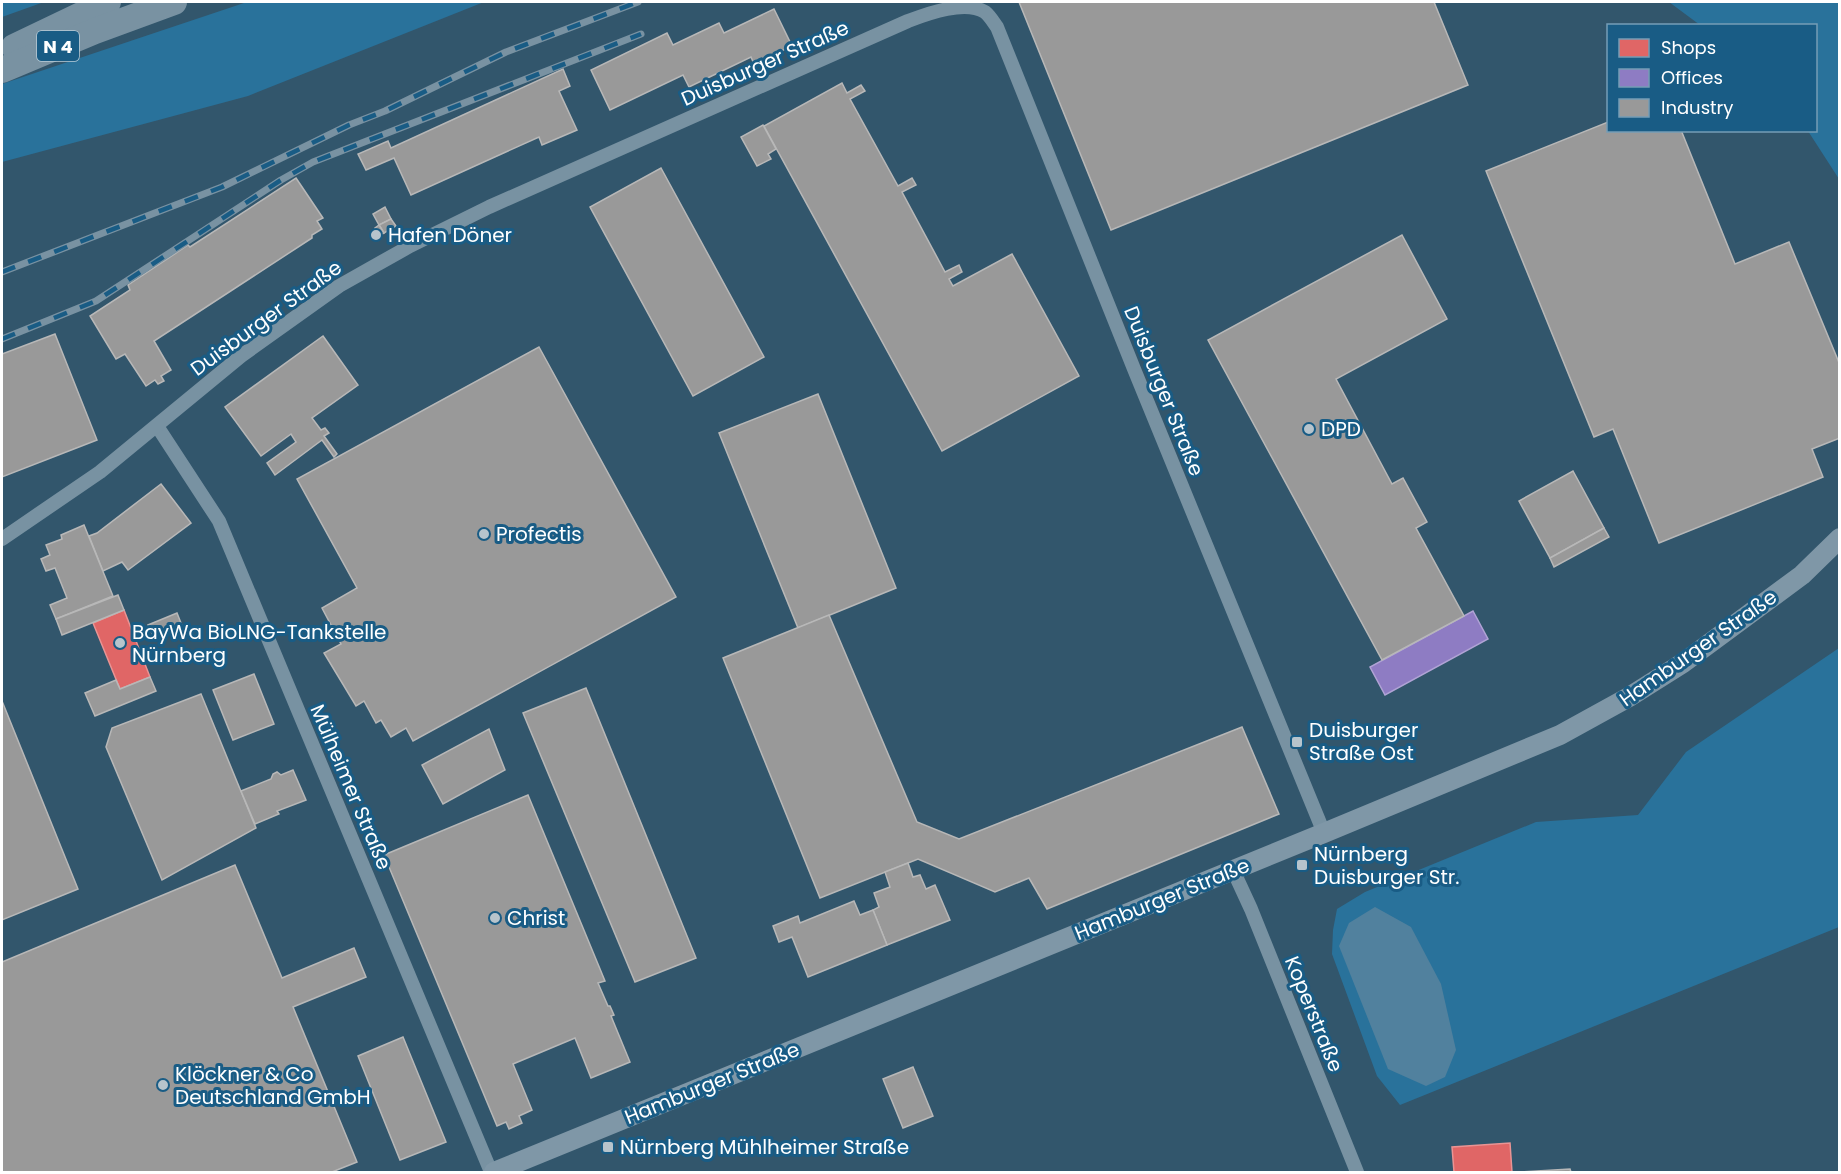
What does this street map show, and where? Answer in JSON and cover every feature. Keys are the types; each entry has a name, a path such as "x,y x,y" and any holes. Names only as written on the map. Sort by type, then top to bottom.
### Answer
{"highway":[{"name":"N 4","path":"2,53 108,2"},
{"name":"N 4","path":"2,70 115,23 174,2"}],"street":[{"name":"Duisburger Straße","path":"2,539 100,472 241,356 326,294 410,246 489,207 908,21 954,5 970,6 984,11 998,27 1130,359 1324,833"},
{"name":"Mülheimer Straße","path":"157,426 219,521 492,1173"},
{"name":"Hamburger Straße","path":"1802,575 1839,538"},
{"name":"Hamburger Straße","path":"492,1173 1514,755 1588,720 1639,692 1683,663 1802,575 1839,555"},
{"name":"Koperstraße","path":"1233,870 1251,909 1357,1173"}],"shaded area":[{"path":"2,2 44,2 2,17"},
{"path":"247,2 484,2 248,96 2,162 2,84"},
{"path":"1669,2 1839,2 1839,179 1809,132 1817,132 1817,24 1699,24"},
{"path":"1839,648 1839,927 1400,1105 1377,1076 1332,954 1337,909 1365,892 1536,822 1638,815 1686,752"},
{"path":"1375,907 1411,927 1441,984 1456,1050 1445,1077 1426,1086 1388,1069 1339,946 1349,923"}],"building: Shops":[{"path":"124,610 150,677 120,689 93,623"},
{"path":"1510,1143 1512,1172 1454,1172 1452,1147"}],"building: Offices":[{"path":"1473,611 1488,639 1385,695 1370,667"}],"building: Industry":[{"path":"1019,2 1434,2 1468,85 1111,230"},
{"path":"774,9 792,46 754,64 751,57 689,87 683,75 610,110 591,70 667,33 673,45 719,23 724,33"},
{"path":"563,69 570,86 559,91 577,130 542,145 539,137 411,195 394,158 366,170 358,154 388,141 391,148"},
{"path":"842,83 847,93 861,85 865,91 850,99 898,186 912,178 916,185 902,192 945,272 959,265 962,272 949,279 953,286 1012,254 1079,376 942,451 764,126"},
{"path":"1607,122 1607,132 1682,132 1735,264 1789,242 1840,365 1840,438 1812,449 1823,477 1659,543 1613,429 1594,437 1486,171"},
{"path":"763,125 776,149 768,154 771,159 757,166 741,137"},
{"path":"661,168 764,357 693,396 590,207"},
{"path":"296,178 323,218 317,221 322,229 312,235 312,238 154,341 171,370 161,376 164,381 158,384 155,380 146,386 125,354 116,359 90,316 130,290 128,285"},
{"path":"385,207 391,219 379,225 373,214"},
{"path":"391,219 396,226 384,233 379,225"},
{"path":"379,225 384,233 379,236 375,228"},
{"name":"DPD","path":"1402,235 1447,319 1336,379 1392,484 1403,478 1427,522 1416,528 1464,616 1382,660 1208,340"},
{"path":"55,334 97,440 2,477 2,354"},
{"path":"323,336 358,385 312,418 321,430 325,428 329,433 324,436 337,454 334,457 322,440 275,475 267,463 296,442 291,434 261,456 225,407"},
{"name":"Profectis","path":"539,347 676,597 413,741 406,728 391,737 381,720 376,723 364,701 356,706 324,653 341,644 322,608 357,588 297,479"},
{"path":"818,394 896,588 798,628 719,433"},
{"path":"1573,471 1604,528 1550,558 1519,501"},
{"path":"161,484 191,523 128,570 122,562 103,571 89,536 97,533"},
{"path":"84,525 113,596 56,619 50,605 67,598 55,568 46,571 41,559 50,555 46,545 62,539 61,535"},
{"path":"1604,528 1609,537 1554,567 1550,558"},
{"path":"118,595 124,610 62,635 56,619"},
{"path":"177,613 183,628 155,640 148,625"},
{"path":"829,615 917,822 959,839 1242,727 1279,814 1047,909 1029,878 995,892 918,859 820,898 723,658"},
{"path":"254,674 274,724 233,740 213,690"},
{"path":"150,677 156,691 95,716 85,693 116,680 120,689"},
{"path":"586,688 696,958 635,982 523,713"},
{"path":"201,694 256,828 162,880 106,747 112,728"},
{"path":"2,701 78,889 2,920"},
{"path":"489,729 505,770 443,804 422,765"},
{"path":"293,770 306,800 277,811 279,814 255,824 241,791 271,779 277,772 281,775"},
{"name":"Christ","path":"528,795 605,981 598,983 614,1015 611,1016 630,1062 591,1078 575,1038 513,1064 532,1110 519,1116 522,1123 509,1129 506,1122 497,1126 384,855"},
{"path":"908,863 913,877 920,875 926,889 935,885 950,920 887,945 873,910 879,907 874,893 890,887 885,872"},
{"name":"Klöckner & Co Deutschland GmbH","path":"235,865 282,978 354,948 366,977 293,1007 357,1162 332,1172 2,1172 2,962"},
{"path":"854,901 860,915 873,910 887,945 808,977 792,937 779,942 773,926 798,916 800,923"},
{"path":"403,1037 446,1142 400,1160 358,1056"},
{"path":"913,1067 933,1116 903,1128 883,1079"},
{"path":"1570,1169 1571,1172 1519,1172"}],"railway":[{"path":"2,272 222,187 506,52 638,2"},
{"path":"2,339 96,301 281,180 313,162 641,34"}],"place":[{"name":"Hafen Döner","path":"376,235"},
{"name":"DPD","path":"1309,429"},
{"name":"Profectis","path":"484,534"},
{"name":"BayWa BioLNG-Tankstelle Nürnberg","path":"120,643"},
{"name":"Duisburger Straße Ost","path":"1297,742"},
{"name":"Nürnberg Duisburger Str.","path":"1302,865"},
{"name":"Christ","path":"495,918"},
{"name":"Klöckner & Co Deutschland GmbH","path":"163,1085"},
{"name":"Nürnberg Mühlheimer Straße","path":"608,1147"}]}
